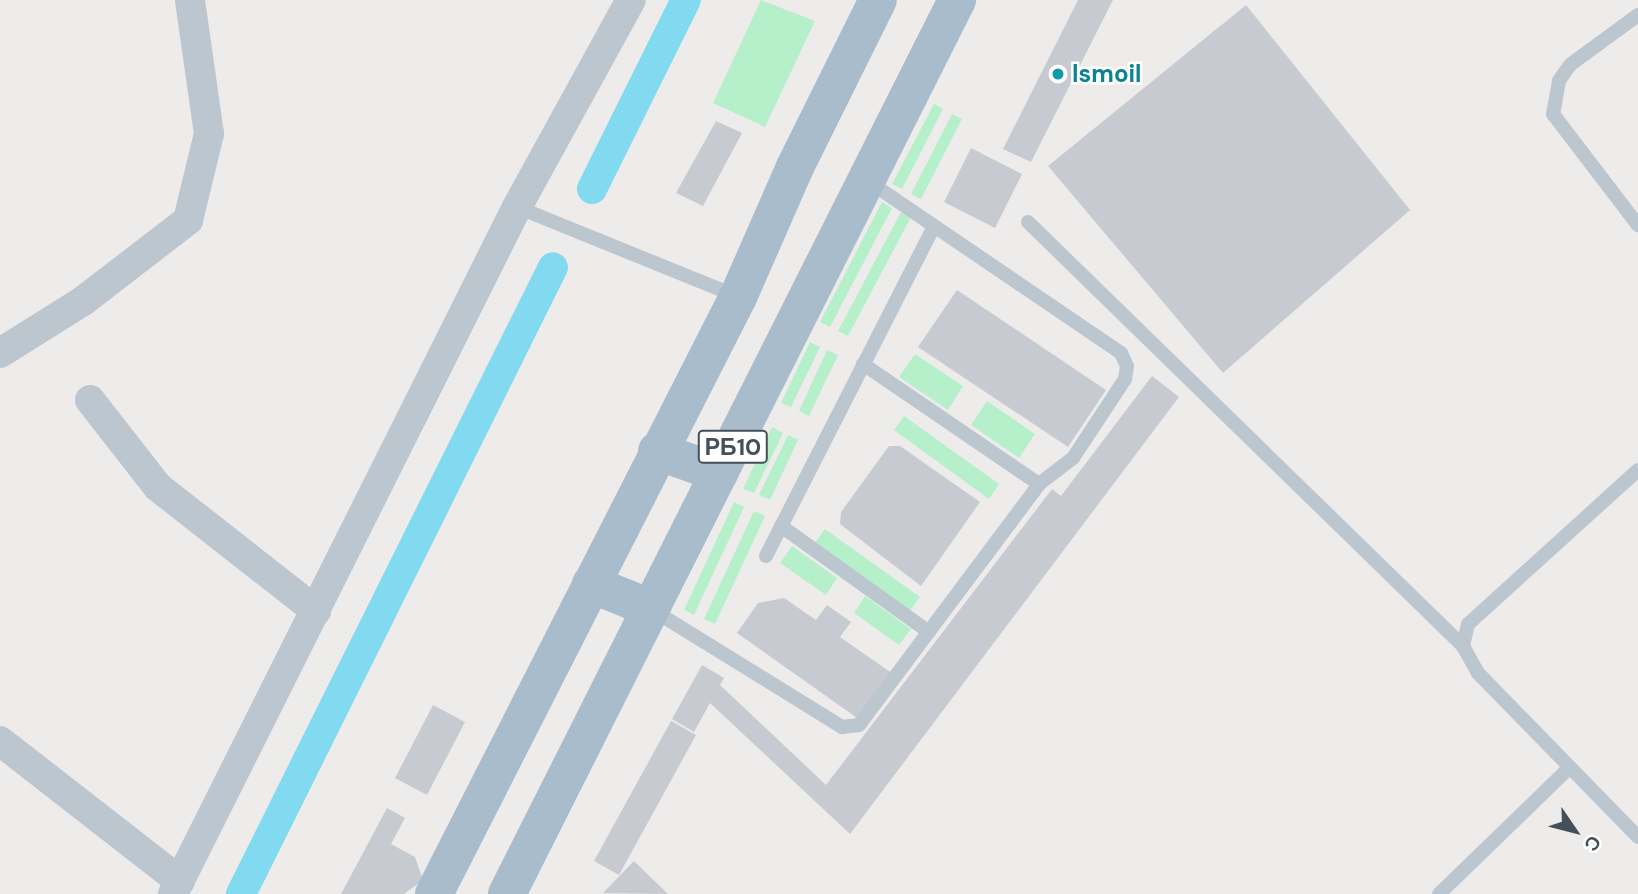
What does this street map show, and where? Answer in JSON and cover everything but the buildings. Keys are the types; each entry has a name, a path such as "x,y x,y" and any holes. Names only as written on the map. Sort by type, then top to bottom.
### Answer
{"main road":[{"name":"РБ10","path":"434,894 738,297 795,167 878,0"},
{"name":"РБ10","path":"507,894 957,0"},
{"path":"657,452 719,474"},
{"path":"591,584 650,608"}],"street":[{"path":"0,353 83,301 188,220 209,134 190,0"},
{"path":"0,741 176,888 517,206 631,0"},
{"path":"90,400 158,487 316,611"}],"lane":[{"path":"1638,15 1570,65 1559,81 1553,114 1638,225"},
{"path":"650,608 842,727 859,725 1039,484 1073,457 1125,379 1127,366 1121,353 868,181"},
{"path":"517,206 738,297"},
{"path":"1028,222 1463,646 1478,673 1638,837"},
{"path":"766,556 933,226"},
{"path":"863,364 1039,484"},
{"path":"1463,646 1468,624 1638,470"},
{"path":"781,526 929,632"},
{"path":"1439,894 1570,767"}],"green space":[{"path":"761,0 815,21 765,127 713,103"},
{"path":"934,104 943,109 902,189 892,184"},
{"path":"952,114 962,119 921,199 911,194"},
{"path":"882,202 892,208 830,327 820,322"},
{"path":"901,212 911,217 848,336 838,331"},
{"path":"810,342 820,347 791,407 781,403"},
{"path":"827,350 838,355 809,416 799,411"},
{"path":"915,354 963,386 948,410 899,377"},
{"path":"987,401 1035,434 1019,458 971,425"},
{"path":"904,416 999,484 989,499 894,430"},
{"path":"772,427 783,433 754,493 743,489"},
{"path":"788,435 798,440 770,500 759,495"},
{"path":"734,502 744,507 694,615 684,610"},
{"path":"754,511 765,516 715,624 704,619"},
{"path":"825,529 920,597 909,612 814,544"},
{"path":"792,546 837,578 826,595 780,563"},
{"path":"865,596 911,629 899,645 854,613"}],"waterway":[{"path":"592,189 686,0"},
{"path":"241,894 553,267"}],"place":[{"name":"Ismoil","path":"1058,74"}]}
